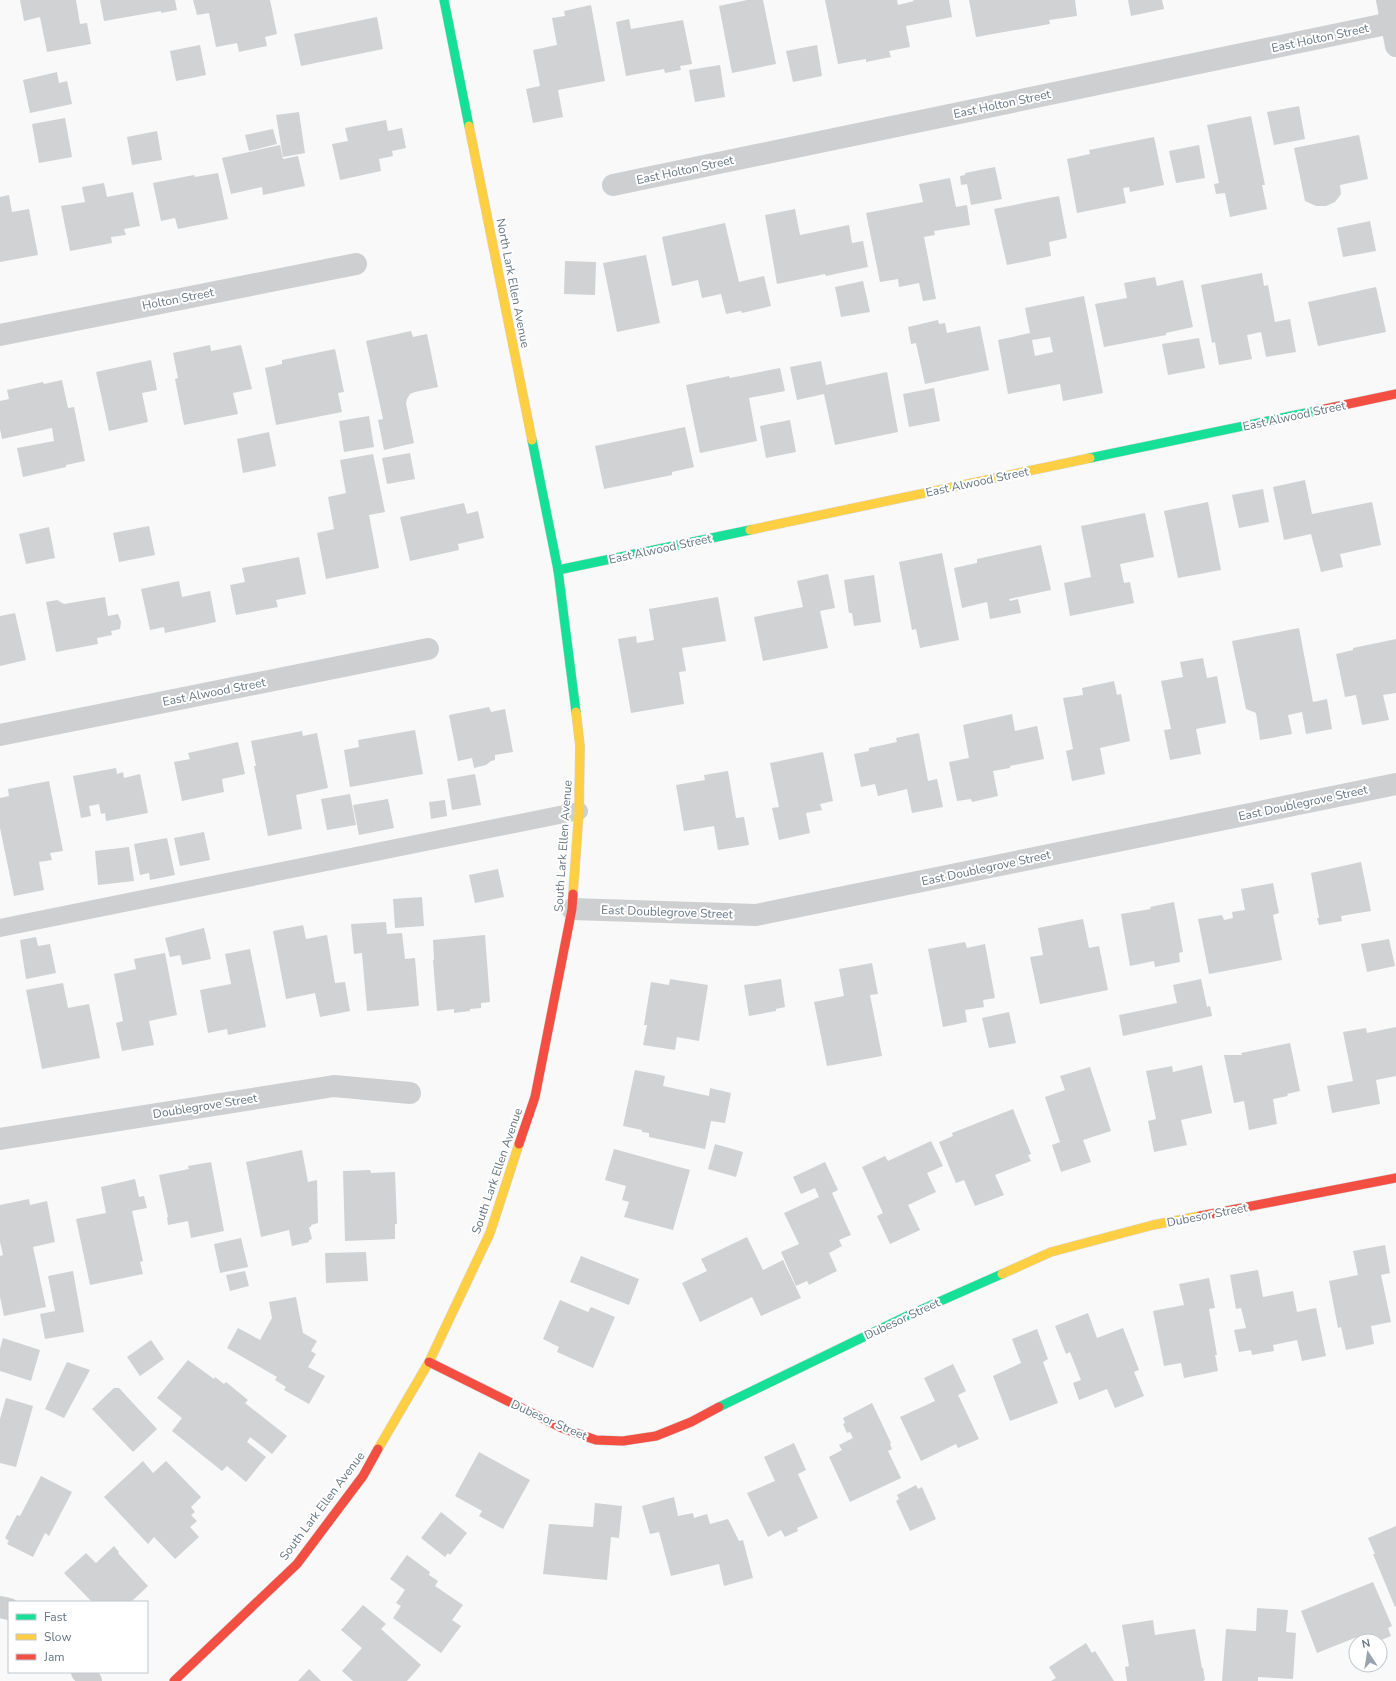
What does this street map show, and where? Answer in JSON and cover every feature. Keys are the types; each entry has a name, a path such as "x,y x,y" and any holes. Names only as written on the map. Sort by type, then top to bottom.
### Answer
{"street":[{"name":"North Lark Ellen Avenue","path":"444,0 558,570"},
{"path":"1387,0 1396,46"},
{"name":"East Holton Street","path":"613,184 1391,23"},
{"name":"Holton Street","path":"0,334 356,264"},
{"name":"East Alwood Street","path":"558,570 1396,394"},
{"name":"South Lark Ellen Avenue","path":"174,1681 297,1564 363,1476 429,1362 490,1233 535,1097 572,909 579,811 580,746 558,570"},
{"name":"East Alwood Street","path":"0,735 428,649"},
{"name":"East Doublegrove Street","path":"572,909 756,916 1396,784"},
{"name":"Doublegrove Street","path":"0,1139 334,1086 410,1093"},
{"name":"Dubesor Street","path":"429,1362 562,1428 596,1440 623,1441 656,1436 691,1422 733,1399 909,1315 1051,1252 1153,1225 1396,1178"},
{"path":"83,1673 91,1681"}],"lane":[{"path":"0,928 579,811"}],"building":[{"path":"20,0 76,0 80,24 87,23 91,44 47,52 40,17 24,21"},
{"path":"100,0 175,0 177,10 161,13 161,11 104,21"},
{"path":"193,0 270,0 277,34 265,37 267,46 239,52 237,43 216,47 209,13 197,15"},
{"path":"747,0 763,0 776,64 732,73 719,6"},
{"path":"825,0 897,0 898,5 914,1 913,0 949,0 952,17 906,26 910,47 889,51 891,57 866,62 866,59 838,64"},
{"path":"969,0 1075,0 1077,16 1049,20 1050,24 976,37"},
{"path":"1128,0 1162,0 1164,9 1131,16"},
{"path":"591,5 605,81 558,90 563,117 533,123 526,89 540,86 533,50 557,45 552,18 565,16 564,11"},
{"path":"377,17 383,49 301,66 294,34"},
{"path":"629,19 631,29 683,20 692,64 680,66 681,70 665,73 664,69 626,76 616,22"},
{"path":"200,45 206,75 176,81 170,51"},
{"path":"817,45 822,76 793,82 786,51"},
{"path":"720,65 725,97 695,102 689,70"},
{"path":"57,72 59,83 67,81 72,104 30,113 23,80"},
{"path":"1299,106 1305,139 1274,145 1267,112"},
{"path":"299,112 305,153 283,157 276,115"},
{"path":"1251,116 1265,185 1262,185 1267,209 1230,217 1225,193 1216,194 1214,184 1219,183 1207,125"},
{"path":"65,118 72,157 39,163 32,124"},
{"path":"386,120 388,131 402,128 406,148 392,151 393,156 379,159 381,171 340,180 332,144 348,141 345,128"},
{"path":"273,129 277,144 249,151 245,135"},
{"path":"157,131 162,160 132,165 127,137"},
{"path":"1359,135 1368,179 1340,185 1341,194 1335,202 1326,206 1316,206 1305,201 1294,148"},
{"path":"1154,137 1164,185 1130,192 1129,187 1123,188 1126,203 1077,213 1067,159 1090,154 1089,150"},
{"path":"280,145 283,159 298,156 305,186 263,195 262,187 231,194 222,158"},
{"path":"1199,145 1205,178 1176,183 1169,151"},
{"path":"995,167 1002,199 971,205 967,184 961,185 960,176 965,175 965,173"},
{"path":"218,173 228,219 178,229 175,218 161,221 153,183 194,175 195,177"},
{"path":"950,178 956,207 967,205 970,225 934,231 935,235 924,237 936,299 923,301 919,283 899,287 898,279 880,282 866,213 923,202 919,184"},
{"path":"104,183 107,197 133,192 140,226 124,229 126,235 111,237 112,243 70,251 61,206 85,202 82,187"},
{"path":"9,195 12,212 29,209 38,255 0,262 0,197"},
{"path":"1059,196 1067,238 1049,242 1051,256 1007,265 994,209"},
{"path":"795,209 800,235 849,225 852,243 863,241 868,267 777,284 765,215"},
{"path":"1370,221 1376,251 1343,257 1337,228"},
{"path":"725,223 739,282 764,276 771,306 742,313 741,311 726,314 721,294 702,298 698,280 672,286 662,237"},
{"path":"646,255 660,323 617,332 603,263"},
{"path":"565,261 596,262 595,295 564,294"},
{"path":"1262,273 1264,286 1268,285 1275,322 1290,319 1296,352 1266,357 1261,332 1247,335 1252,359 1219,365 1215,342 1212,343 1201,285"},
{"path":"1155,277 1157,286 1183,280 1193,327 1166,333 1166,335 1104,347 1095,304 1127,298 1124,283"},
{"path":"863,281 870,312 841,317 835,287"},
{"path":"1376,287 1386,332 1318,346 1308,302"},
{"path":"1084,296 1103,393 1063,401 1060,384 1008,394 998,340 1030,333 1025,308","holes":["1050,337 1053,352 1035,356 1032,340"]},
{"path":"938,320 939,324 945,323 947,333 980,326 989,370 925,384 916,343 911,344 908,327"},
{"path":"411,331 413,337 427,334 438,387 415,392 410,394 407,399 406,403 414,443 384,450 378,420 383,419 366,341"},
{"path":"1199,338 1205,368 1168,375 1162,344"},
{"path":"210,345 211,351 241,345 252,389 233,393 238,414 184,425 175,379 178,378 173,353"},
{"path":"335,349 344,392 338,393 342,412 276,425 265,368 282,364 282,360"},
{"path":"151,360 157,390 142,393 148,422 109,431 96,372"},
{"path":"821,361 826,385 887,372 898,432 835,445 824,394 797,400 790,367"},
{"path":"780,368 785,391 749,398 757,441 700,453 686,385 729,376 730,378"},
{"path":"62,380 68,408 74,407 85,461 23,477 17,448 54,441 52,428 2,439 0,429 0,401 9,399 7,390 43,382 44,384"},
{"path":"934,388 940,421 909,427 903,394"},
{"path":"369,416 374,447 344,452 339,421"},
{"path":"790,420 796,452 766,458 760,426"},
{"path":"685,427 694,467 672,472 672,475 604,489 595,446"},
{"path":"269,432 276,466 243,473 237,439"},
{"path":"410,453 415,479 387,484 382,458"},
{"path":"373,454 385,512 369,515 379,568 326,579 317,533 334,529 328,497 346,493 340,460"},
{"path":"1305,480 1312,514 1372,502 1381,545 1340,554 1343,567 1321,572 1311,534 1284,540 1273,487"},
{"path":"1263,489 1269,522 1239,528 1232,495"},
{"path":"1208,502 1221,570 1178,578 1164,511"},
{"path":"464,503 467,514 478,511 484,538 458,544 459,550 410,561 400,517"},
{"path":"1145,513 1154,557 1120,564 1124,583 1130,582 1134,603 1070,616 1064,583 1091,577 1081,526"},
{"path":"149,526 155,555 119,562 113,533"},
{"path":"49,527 55,558 26,564 19,534"},
{"path":"1041,545 1051,590 1009,599 1010,601 1018,599 1021,613 990,619 987,602 962,608 954,568 977,563 977,559"},
{"path":"942,553 959,640 920,648 916,629 912,630 899,562"},
{"path":"299,557 306,594 276,600 278,607 236,615 230,585 245,582 242,568"},
{"path":"828,574 835,608 820,611 828,648 763,661 754,617 803,607 797,581"},
{"path":"874,575 881,622 854,626 852,613 849,613 844,580"},
{"path":"179,581 182,597 210,591 216,622 165,633 164,627 150,630 141,589"},
{"path":"105,597 108,616 118,614 121,622 120,629 111,631 112,635 97,638 98,644 56,652 46,602 57,600 64,604"},
{"path":"718,597 726,641 682,648 686,671 679,672 684,704 631,713 618,639 636,636 637,643 654,640 649,609"},
{"path":"15,613 26,660 0,666 0,616"},
{"path":"1299,628 1313,702 1327,699 1332,729 1306,734 1302,712 1288,715 1292,734 1260,740 1256,713 1246,709 1232,641"},
{"path":"1396,639 1396,693 1383,695 1389,720 1362,725 1356,695 1345,697 1336,654 1353,650 1353,648"},
{"path":"1203,658 1207,678 1217,676 1226,723 1196,729 1201,754 1170,760 1164,730 1171,729 1161,681 1183,677 1180,662"},
{"path":"1114,681 1117,695 1121,694 1130,741 1100,748 1105,774 1072,781 1066,751 1073,749 1063,698 1083,695 1082,688"},
{"path":"489,707 491,712 505,709 513,752 495,755 495,760 486,765 474,768 472,758 458,761 449,715"},
{"path":"1012,714 1015,731 1037,726 1044,759 993,771 998,796 972,802 971,799 957,801 949,762 969,758 963,725"},
{"path":"415,730 423,774 350,787 344,750 359,747 358,740"},
{"path":"302,731 303,736 317,733 328,788 296,795 302,829 268,836 254,766 256,766 251,741"},
{"path":"919,733 928,781 937,779 943,807 912,813 907,789 878,796 875,784 861,787 854,754 869,751 869,748 897,742 896,738"},
{"path":"238,742 245,774 222,779 224,792 182,801 174,762 190,759 188,753"},
{"path":"823,752 833,801 820,804 822,810 806,813 810,833 779,840 772,808 779,807 770,763"},
{"path":"116,768 117,774 123,772 124,778 140,774 148,813 106,821 105,813 101,814 99,804 89,806 91,816 81,818 73,776"},
{"path":"728,771 736,818 744,817 749,845 718,850 714,826 684,831 676,785 705,780 704,775"},
{"path":"475,774 481,805 452,810 447,779"},
{"path":"49,781 63,851 50,853 52,860 39,862 44,890 14,896 0,828 0,798 9,796 8,789"},
{"path":"350,794 356,825 327,830 321,799"},
{"path":"388,799 394,828 359,835 353,805"},
{"path":"445,800 447,816 431,819 429,802"},
{"path":"204,832 210,860 180,866 174,838"},
{"path":"167,838 175,875 150,880 149,873 140,875 134,844"},
{"path":"129,847 134,881 98,885 95,851"},
{"path":"1361,862 1371,911 1341,916 1342,921 1319,925 1311,873"},
{"path":"498,869 504,897 475,903 469,875"},
{"path":"1273,883 1279,913 1273,915 1282,960 1209,974 1198,919 1222,915 1224,920 1233,918 1232,912 1245,910 1241,889"},
{"path":"422,897 424,926 395,928 393,899"},
{"path":"1174,902 1183,952 1179,953 1180,962 1155,967 1154,961 1130,966 1121,914 1151,909 1150,907"},
{"path":"1083,919 1089,948 1099,946 1108,990 1040,1004 1030,957 1043,955 1038,928"},
{"path":"386,922 387,934 402,933 405,959 415,958 419,1006 367,1011 362,953 354,954 351,924"},
{"path":"303,925 306,939 327,935 335,983 345,982 350,1011 320,1017 315,993 286,999 273,931"},
{"path":"204,928 211,959 182,965 180,955 170,957 165,938"},
{"path":"485,935 490,1002 481,1003 481,1008 470,1009 470,1011 454,1013 454,1009 437,1011 433,940"},
{"path":"36,937 38,946 50,944 56,973 26,979 20,940"},
{"path":"1389,939 1395,966 1367,972 1361,944"},
{"path":"965,942 967,948 985,944 995,998 983,1000 984,1007 965,1010 967,1022 943,1027 928,949"},
{"path":"250,949 266,1027 228,1035 227,1029 208,1033 200,990 231,984 225,954"},
{"path":"165,953 177,1015 149,1021 154,1045 122,1051 116,1023 123,1021 114,974 136,969 134,959"},
{"path":"872,963 878,994 870,995 882,1056 827,1066 814,1002 844,996 839,969"},
{"path":"670,979 708,985 699,1041 677,1037 675,1050 643,1045 647,1025 644,1025 651,982 669,985"},
{"path":"781,979 785,1007 776,1009 776,1011 749,1016 744,985"},
{"path":"1201,979 1207,1007 1210,1006 1212,1016 1123,1036 1119,1015 1177,1003 1173,985"},
{"path":"63,983 68,1008 89,1004 100,1058 42,1069 26,990"},
{"path":"1009,1012 1016,1043 989,1048 982,1018"},
{"path":"1396,1027 1396,1076 1376,1080 1380,1104 1332,1113 1327,1086 1353,1081 1343,1032 1366,1028 1367,1033"},
{"path":"1290,1043 1300,1091 1287,1094 1288,1096 1273,1099 1277,1124 1249,1130 1244,1101 1234,1103 1224,1055 1242,1055 1241,1053"},
{"path":"1202,1065 1212,1113 1181,1120 1187,1145 1154,1152 1148,1121 1156,1119 1146,1071 1172,1066 1173,1072"},
{"path":"1090,1067 1111,1131 1083,1140 1091,1162 1061,1172 1052,1145 1060,1142 1045,1097 1065,1090 1060,1076"},
{"path":"635,1070 665,1076 663,1086 709,1096 710,1088 731,1093 725,1123 711,1121 705,1149 649,1137 649,1133 642,1132 642,1130 623,1126"},
{"path":"1013,1109 1031,1154 1028,1155 1031,1161 995,1175 1004,1195 975,1206 964,1180 956,1183 939,1142 953,1136 952,1133"},
{"path":"931,1141 943,1166 927,1173 936,1192 908,1205 920,1230 890,1244 877,1216 883,1213 862,1167 885,1156 888,1161"},
{"path":"715,1144 743,1152 736,1177 708,1169"},
{"path":"614,1149 690,1170 673,1230 624,1217 629,1202 622,1200 626,1186 605,1180"},
{"path":"302,1150 308,1182 317,1180 318,1223 309,1227 312,1239 309,1240 309,1242 292,1246 289,1230 261,1237 246,1162"},
{"path":"211,1162 224,1231 191,1238 188,1221 168,1225 168,1217 159,1175 189,1169 188,1166"},
{"path":"825,1162 838,1190 832,1193 851,1235 839,1240 842,1246 829,1253 837,1271 809,1285 807,1281 796,1286 781,1252 799,1244 784,1213 819,1197 815,1188 801,1194 793,1177"},
{"path":"370,1170 371,1173 395,1172 397,1224 395,1224 395,1239 345,1241 343,1171"},
{"path":"135,1179 139,1197 144,1196 147,1208 132,1211 143,1261 140,1262 143,1274 90,1285 76,1219 106,1213 101,1187"},
{"path":"29,1199 30,1205 47,1201 55,1242 33,1247 46,1307 4,1316 0,1297 0,1256 3,1255 0,1242 0,1205"},
{"path":"747,1237 763,1270 783,1260 801,1298 761,1316 752,1297 700,1322 682,1283 707,1271 701,1259"},
{"path":"241,1238 248,1267 220,1273 214,1244"},
{"path":"1385,1245 1390,1273 1381,1275 1391,1322 1371,1326 1374,1344 1346,1350 1341,1327 1338,1328 1329,1281 1358,1275 1353,1251"},
{"path":"366,1252 368,1281 326,1283 325,1253"},
{"path":"581,1256 639,1279 629,1305 570,1282"},
{"path":"1258,1270 1263,1297 1293,1291 1297,1312 1316,1308 1326,1356 1302,1361 1297,1340 1273,1345 1274,1351 1252,1355 1251,1350 1239,1352 1234,1330 1246,1328 1241,1308 1236,1309 1230,1275"},
{"path":"73,1271 84,1332 45,1339 40,1314 55,1311 48,1276"},
{"path":"245,1271 249,1286 230,1291 226,1275"},
{"path":"1209,1278 1215,1308 1209,1309 1217,1355 1215,1355 1218,1371 1184,1378 1181,1363 1164,1366 1153,1311 1184,1305 1179,1284"},
{"path":"296,1297 303,1333 317,1341 311,1351 316,1354 308,1367 325,1376 309,1404 284,1390 286,1387 275,1380 277,1377 227,1348 238,1328 260,1340 272,1318 269,1302"},
{"path":"560,1300 588,1312 591,1307 615,1317 593,1368 557,1352 559,1347 543,1339"},
{"path":"1088,1313 1097,1338 1123,1328 1139,1370 1134,1372 1144,1396 1115,1408 1107,1389 1079,1400 1073,1383 1081,1380 1070,1352 1066,1354 1055,1326"},
{"path":"1037,1329 1048,1359 1043,1362 1058,1403 1010,1421 993,1376 1021,1363 1012,1339"},
{"path":"3,1338 40,1350 31,1381 0,1371 0,1349"},
{"path":"151,1340 164,1359 140,1376 127,1357"},
{"path":"188,1360 214,1379 215,1377 224,1384 226,1382 248,1400 245,1403 287,1436 272,1454 250,1437 247,1442 266,1457 246,1482 227,1466 222,1471 172,1431 182,1418 157,1398"},
{"path":"67,1362 90,1370 64,1418 45,1409"},
{"path":"953,1364 966,1391 958,1395 979,1439 958,1448 956,1444 921,1461 900,1417 935,1401 924,1378"},
{"path":"114,1388 119,1388 157,1429 133,1452 92,1409"},
{"path":"6,1398 33,1406 16,1467 0,1463 0,1419"},
{"path":"872,1403 891,1443 892,1449 888,1451 901,1478 850,1502 829,1457 842,1450 839,1445 853,1438 850,1432 847,1433 843,1424 845,1423 843,1418"},
{"path":"794,1443 806,1470 798,1474 818,1518 797,1528 798,1531 785,1537 781,1530 768,1537 747,1493 775,1481 764,1457"},
{"path":"479,1452 530,1480 503,1529 479,1516 482,1511 455,1496"},
{"path":"143,1461 153,1473 166,1461 201,1497 191,1507 195,1512 191,1515 197,1521 190,1527 199,1537 175,1559 154,1537 148,1544 104,1497"},
{"path":"41,1476 72,1492 49,1536 45,1533 33,1557 7,1544 9,1541 5,1538 17,1515 20,1516"},
{"path":"916,1485 918,1489 922,1487 936,1519 910,1531 896,1501 899,1499 897,1495"},
{"path":"674,1497 678,1516 693,1513 694,1518 707,1514 710,1524 728,1519 739,1541 743,1540 753,1578 724,1586 719,1564 671,1576 659,1532 650,1534 642,1506"},
{"path":"595,1503 622,1506 619,1538 611,1537 607,1580 543,1574 549,1524 593,1527"},
{"path":"441,1512 467,1533 450,1555 448,1553 445,1557 421,1538"},
{"path":"1396,1526 1396,1606 1395,1607 1368,1538"},
{"path":"114,1546 119,1552 118,1553 148,1586 132,1601 91,1601 64,1573 86,1553 96,1563"},
{"path":"407,1555 430,1572 429,1575 438,1581 435,1586 463,1605 452,1620 461,1626 441,1653 393,1618 401,1606 396,1603 405,1590 390,1579"},
{"path":"1373,1582 1392,1626 1388,1628 1391,1636 1388,1637 1388,1633 1348,1633 1348,1641 1317,1653 1301,1611"},
{"path":"363,1605 386,1624 381,1629 421,1665 407,1681 353,1681 342,1671 362,1648 341,1630"},
{"path":"1257,1608 1288,1610 1286,1632 1296,1633 1293,1679 1258,1677 1258,1681 1222,1681 1226,1629 1256,1631"},
{"path":"1153,1620 1155,1635 1195,1629 1205,1680 1127,1681 1125,1667 1129,1666 1122,1625"},
{"path":"1086,1643 1092,1653 1095,1651 1114,1681 1051,1681 1056,1678 1049,1667"},
{"path":"309,1669 321,1681 298,1681"}],"traffic: fast":[{"path":"444,0 469,126"},
{"path":"1090,458 1320,410"},
{"path":"532,440 558,570 576,712"},
{"path":"558,570 750,530"},
{"path":"719,1407 909,1315 1002,1274"}],"traffic: slow":[{"path":"469,126 532,440"},
{"path":"750,530 1090,458"},
{"path":"573,894 579,811 580,746 576,712"},
{"path":"378,1449 429,1362 490,1233 519,1144"},
{"path":"1002,1274 1051,1252 1153,1225 1200,1216"}],"traffic: jam":[{"path":"1320,410 1396,394"},
{"path":"519,1144 535,1097 572,909 573,894"},
{"path":"1200,1216 1396,1178"},
{"path":"429,1362 562,1428 596,1440 623,1441 656,1436 691,1422 719,1407"},
{"path":"174,1681 297,1564 363,1476 378,1449"}]}
